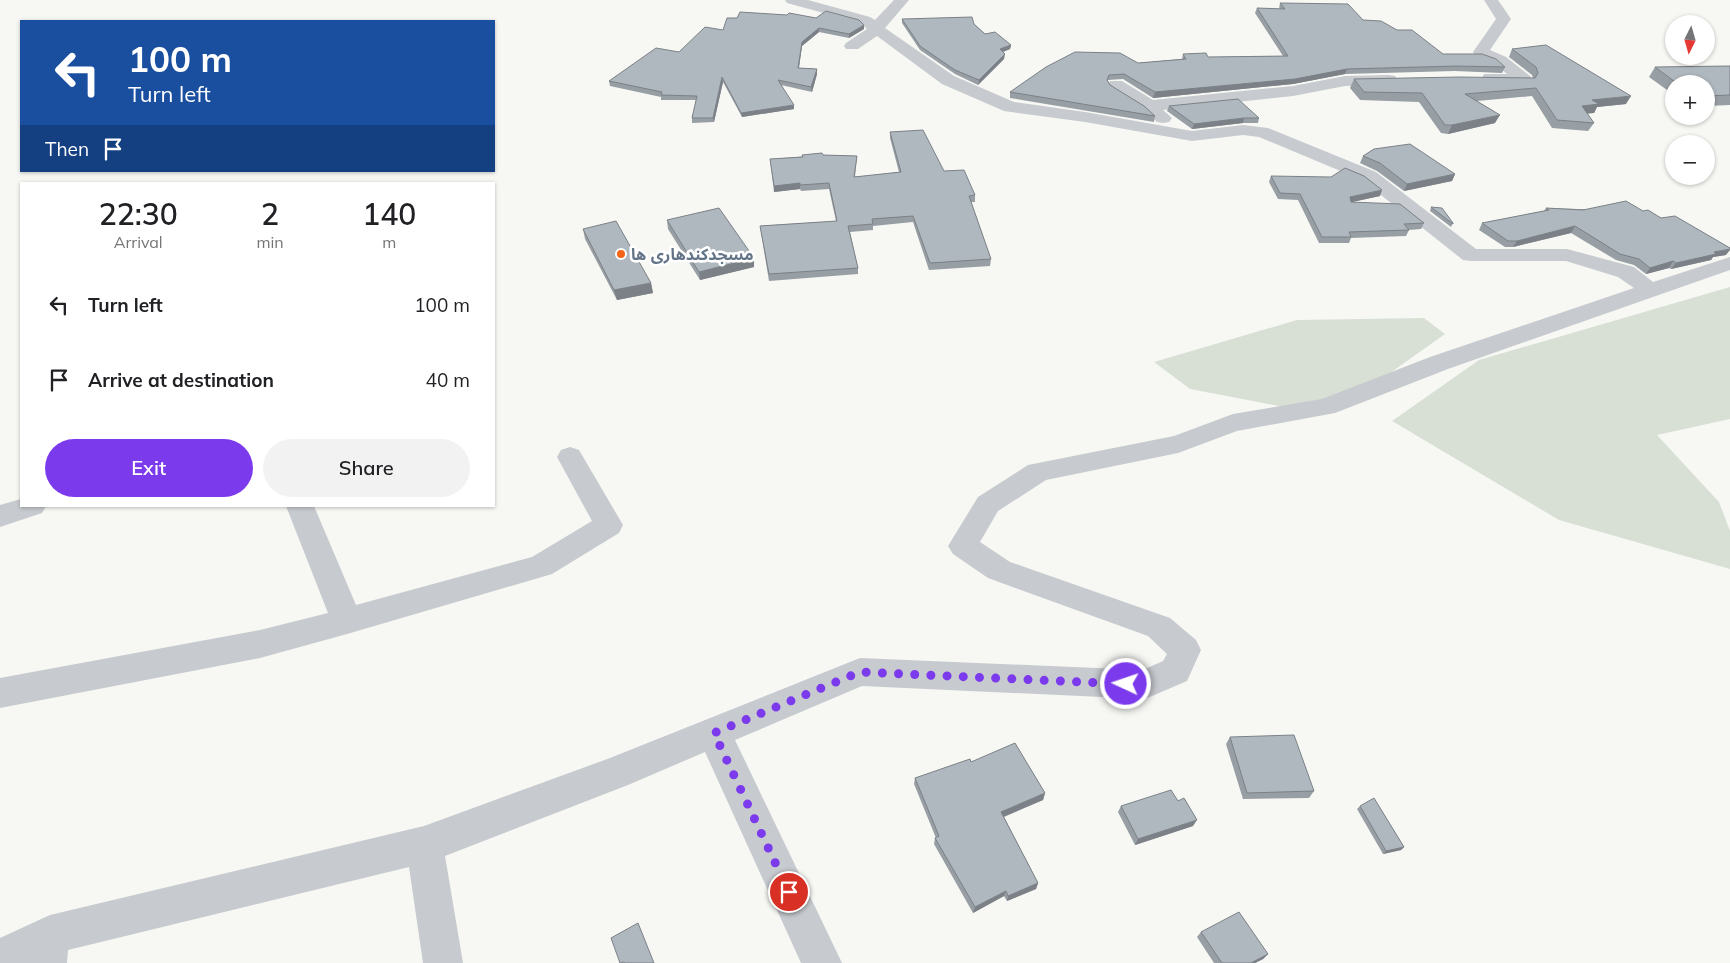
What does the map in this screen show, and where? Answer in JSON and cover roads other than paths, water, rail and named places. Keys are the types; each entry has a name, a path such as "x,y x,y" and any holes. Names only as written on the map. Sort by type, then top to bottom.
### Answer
{"street":[{"path":"792,0 849,14 865,20 948,80 1010,107 1085,117 1186,136 1202,136 1242,130 1262,132 1369,176 1471,255 1567,255 1626,272 1649,290"},
{"path":"852,46 873,32 902,0"},
{"path":"1472,78 1524,80 1500,60 1481,52 1504,19 1491,0"},
{"path":"1150,106 1293,91 1345,81 1406,79"},
{"path":"1116,85 1150,106 1156,114 1177,127 1186,136"},
{"path":"0,959 49,949 424,845 616,773 860,672 1145,685 1175,671 1185,650 1160,627 999,570 963,546 988,504 1038,472 1178,444 1233,423 1326,407 1439,363 1730,263"},
{"path":"0,693 260,644 541,566 609,525 570,457"},
{"path":"0,516 29,507"},
{"path":"300,507 347,620"},
{"path":"714,733 822,963"},
{"path":"424,845 443,963"}],"place":[{"name":"مسجدکندهاری ها","path":"621,254"}]}
